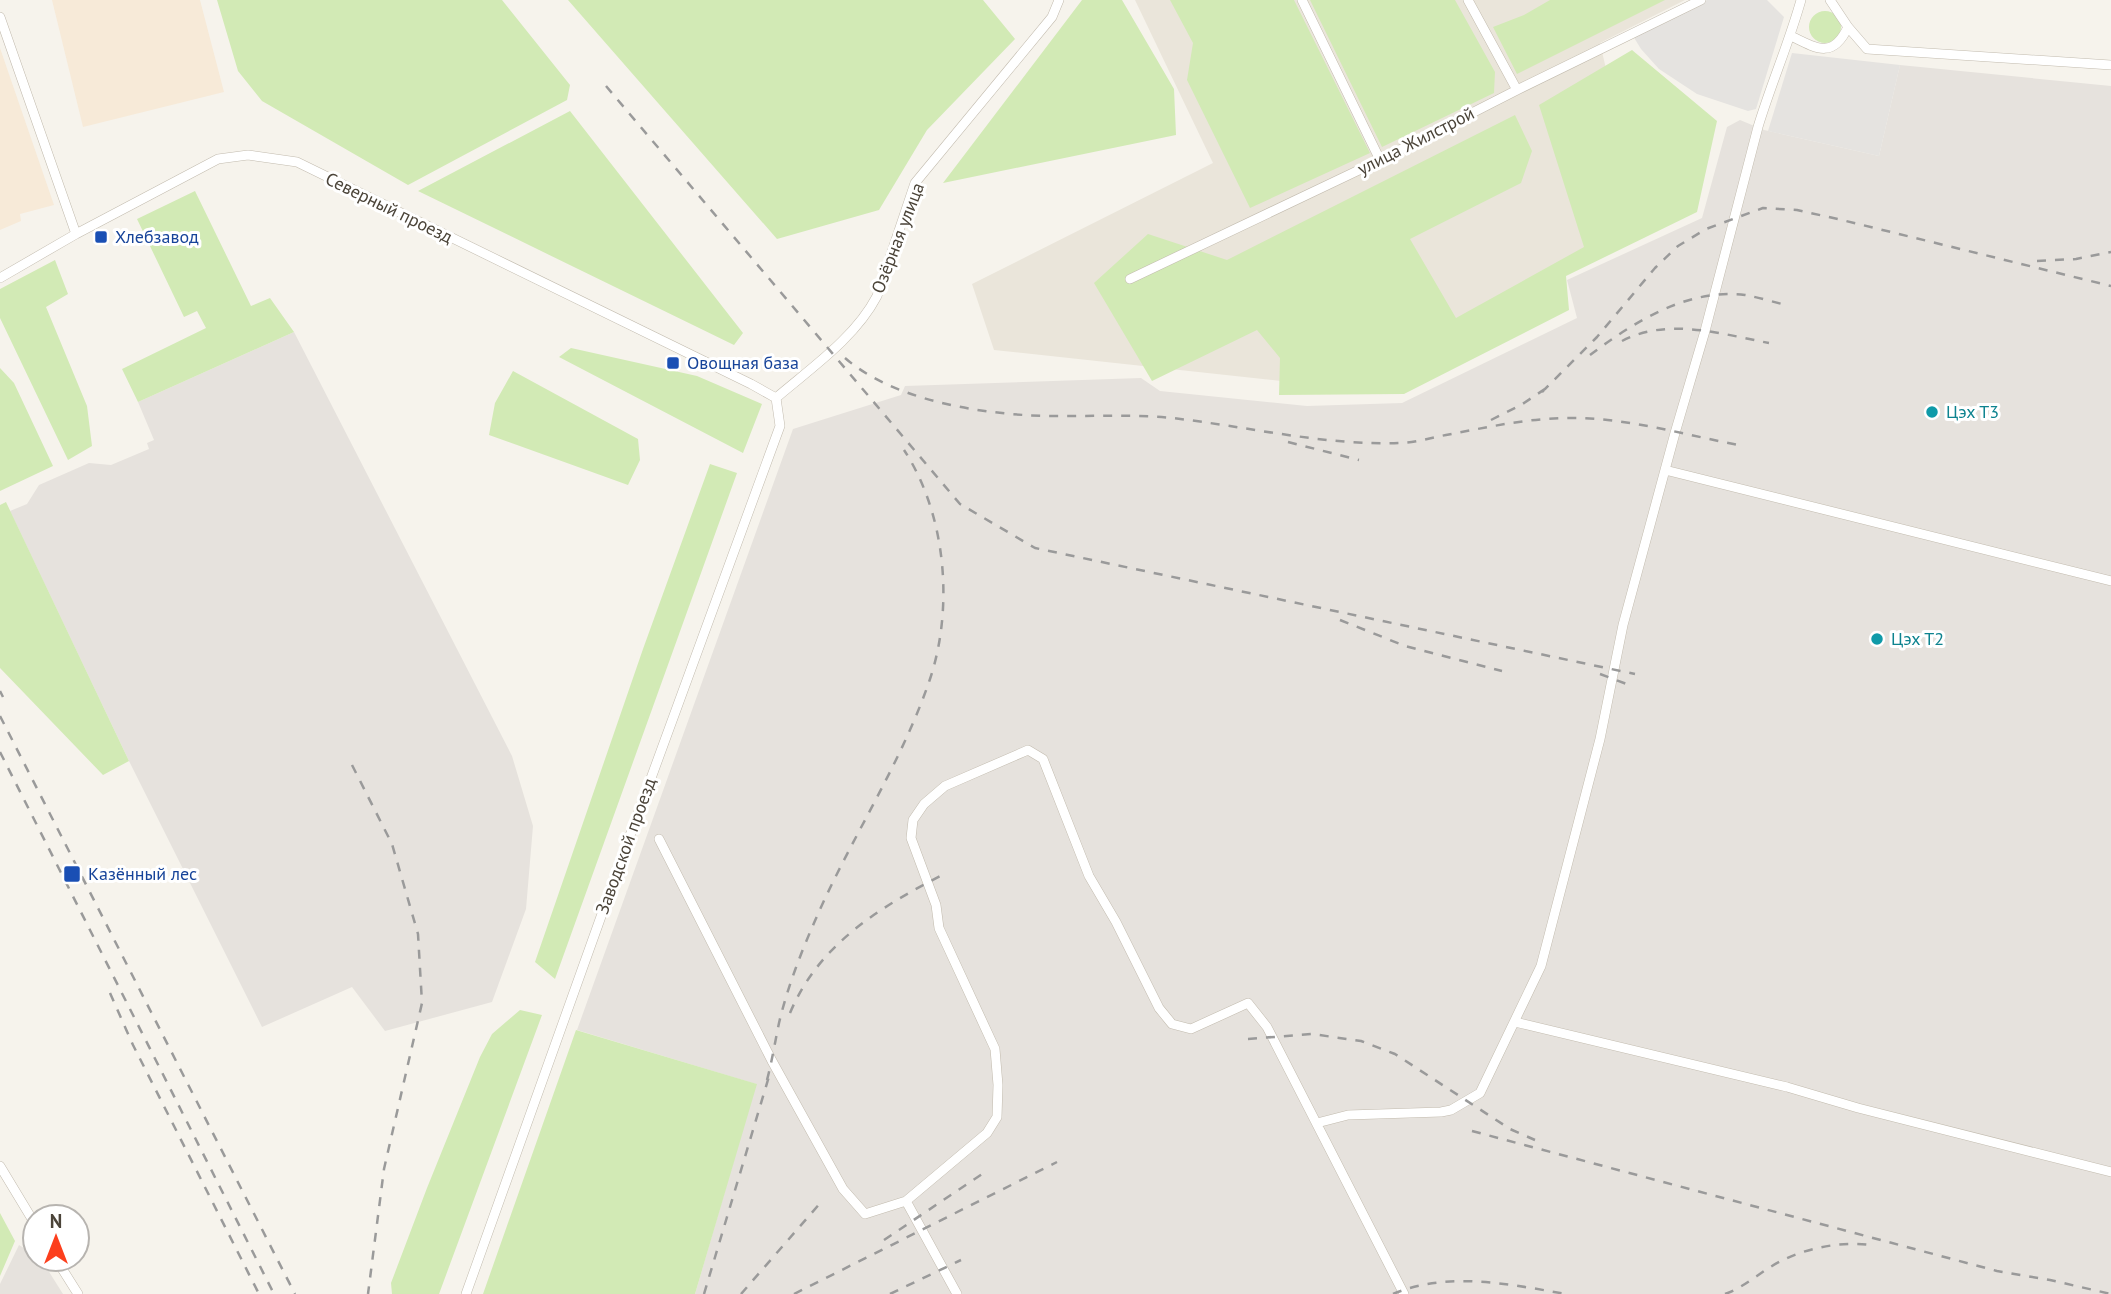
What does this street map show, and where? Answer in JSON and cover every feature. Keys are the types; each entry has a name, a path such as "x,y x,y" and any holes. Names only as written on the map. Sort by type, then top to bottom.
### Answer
{"street":[{"name":"Озёрная улица","path":"776,398 831,351 868,312 877,296 915,184 1052,17 1059,0"},
{"path":"1302,0 1380,160"},
{"path":"1468,0 1517,90"},
{"name":"улица Жилстрой","path":"1130,279 1380,160 1701,0"},
{"path":"1317,1123 1348,1115 1451,1110 1480,1093 1541,966 1600,739 1623,625 1705,331 1761,116 1791,36 1801,0"},
{"path":"1830,0 1867,49 2111,65"},
{"path":"0,17 76,234"},
{"path":"1791,36 1817,49 1835,47 1843,39 1848,27"},
{"name":"Северный проезд","path":"0,278 76,234 218,159 248,155 297,162 776,398"},
{"name":"Заводской проезд","path":"466,1294 780,426 776,398"},
{"path":"1665,470 2111,582"},
{"path":"659,839 772,1061 843,1189 865,1214 906,1201 987,1133 997,1118 995,1049 939,928 936,905 911,838 913,820 924,804 945,786 1028,750 1043,759 1088,876 1116,922 1159,1008 1172,1024 1191,1029 1248,1003 1267,1027 1404,1294"},
{"path":"1515,1021 1787,1087 1858,1108 2111,1172"},
{"path":"0,1167 22,1203"},
{"path":"906,1201 957,1294"},
{"path":"65,1273 78,1294"}],"shaded area":[{"path":"52,0 200,0 224,92 83,127"},
{"path":"1135,0 1685,0 1600,43 1645,237 1328,386 994,350 972,284 1213,163"},
{"path":"1707,0 1767,0 1784,17 1756,109 1748,111 1697,94 1659,69 1633,36"},
{"path":"0,48 54,205 20,214 21,221 0,230"},
{"path":"1792,53 1900,65 1879,156 1768,131"},
{"path":"1900,65 2111,86 2111,1294 695,1294 756,1084 577,1030 793,429 901,395 905,386 1141,378 1160,391 1307,406 1402,403 1577,318 1567,280 1702,218 1727,127 1740,120 1764,130 1879,156"},
{"path":"294,332 512,756 533,826 526,909 492,1002 385,1031 352,987 262,1027 129,761 10,511 27,504 39,485 89,463 111,465 149,449 147,443 154,440 138,402"},
{"path":"19,1245 21,1273 50,1273 63,1294 0,1294 0,1284"}],"green space":[{"path":"217,0 502,0 570,85 567,100 408,185 262,101 238,71"},
{"path":"568,0 983,0 1015,39 927,130 879,210 777,239"},
{"path":"1082,0 1122,0 1174,89 1176,135 943,183"},
{"path":"1170,0 1294,0 1370,153 1250,208 1187,80 1193,43"},
{"path":"1310,0 1455,0 1495,72 1494,93 1382,147"},
{"path":"1550,0 1665,0 1517,74 1493,27 1524,15"},
{"path":"1825,11 1836,16 1841,27 1836,38 1825,43 1814,38 1809,27 1814,16"},
{"path":"1632,50 1717,121 1697,212 1566,276 1569,310 1404,394 1279,395 1280,358 1257,330 1152,381 1094,283 1148,234 1227,260 1515,115 1532,151 1521,183 1410,239 1456,318 1584,247 1539,105"},
{"path":"570,111 743,333 734,345 418,191"},
{"path":"195,191 251,306 270,298 294,332 138,402 122,369 206,328 197,311 184,317 137,219"},
{"path":"55,260 68,294 46,307 87,406 92,446 68,460 0,318 0,289"},
{"path":"571,348 697,376 762,404 743,453 559,357"},
{"path":"0,368 14,383 53,466 0,491"},
{"path":"513,371 638,439 640,460 628,485 489,435 495,403"},
{"path":"710,464 737,473 555,979 535,962"},
{"path":"6,502 129,761 103,775 0,668 0,505"},
{"path":"520,1010 542,1015 439,1294 392,1294 391,1283 480,1057 492,1034"},
{"path":"576,1030 757,1084 695,1294 483,1294"},
{"path":"0,1213 15,1241 0,1276"}],"railway":[{"path":"606,86 960,504 1035,548 1635,674"},
{"path":"1542,392 1597,337 1655,268 1678,246 1706,229 1763,208 1797,210 1842,220 2111,286"},
{"path":"2037,261 2076,259 2111,252"},
{"path":"1590,355 1643,320 1682,302 1723,294 1745,295 1782,304"},
{"path":"1622,341 1640,334 1676,329 1714,332 1769,343"},
{"path":"845,358 884,383 906,392 929,400 1001,413 1172,418 1315,439 1372,443 1410,442 1511,423 1577,418 1640,425 1744,446"},
{"path":"1491,420 1548,387"},
{"path":"1288,442 1359,460"},
{"path":"767,1080 782,1010 804,947 828,892 905,742 930,679 937,651 942,622 942,562 929,503 904,450"},
{"path":"1340,620 1405,646 1502,671"},
{"path":"1600,674 1632,686"},
{"path":"0,691 3,697"},
{"path":"0,716 295,1294"},
{"path":"0,752 274,1294"},
{"path":"352,765 392,844 418,934 422,1003 384,1169 368,1294"},
{"path":"790,1013 817,967 853,930 942,875"},
{"path":"110,993 133,1045 259,1294"},
{"path":"1248,1039 1312,1034 1361,1041 1395,1054 1510,1129 1535,1140"},
{"path":"704,1294 770,1073"},
{"path":"1472,1131 1997,1271 2111,1294"},
{"path":"794,1294 1057,1162"},
{"path":"884,1240 988,1170"},
{"path":"741,1294 822,1201"},
{"path":"1725,1294 1781,1261 1802,1252 1836,1245 1870,1245"},
{"path":"890,1294 961,1260"},
{"path":"1393,1294 1414,1287 1457,1281 1500,1284 1566,1294"}],"place":[{"name":"Хлебзавод","path":"101,237"},
{"name":"Овощная база","path":"673,363"},
{"name":"Цэх Т3","path":"1932,412"},
{"name":"Цэх Т2","path":"1877,639"},
{"name":"Казённый лес","path":"72,874"}]}
